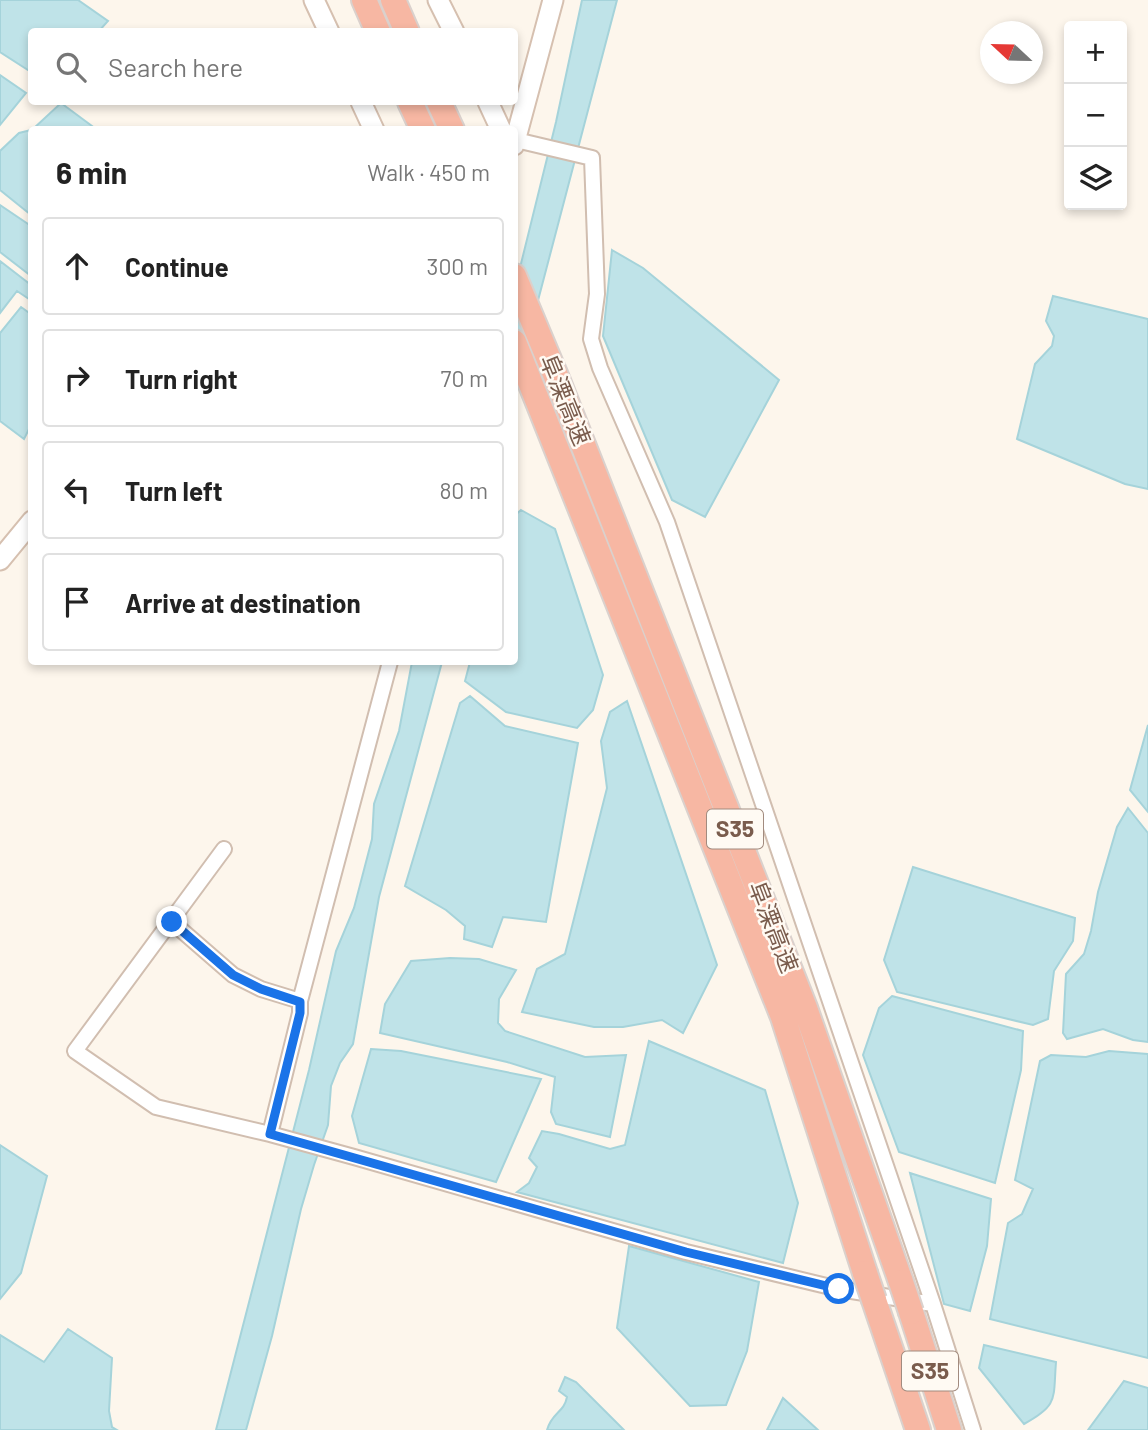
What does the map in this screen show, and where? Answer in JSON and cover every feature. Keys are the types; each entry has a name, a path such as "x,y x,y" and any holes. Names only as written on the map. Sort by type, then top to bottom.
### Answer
{"highway":[{"path":"364,0 376,28"},
{"path":"393,0 405,28"},
{"path":"411,105 421,126"},
{"path":"440,105 450,126"},
{"name":"阜溧高速","path":"518,286 805,1008 901,1282 922,1308 949,1430"},
{"name":"阜溧高速","path":"518,351 783,1017 918,1430"}],"street":[{"path":"314,0 327,28"},
{"path":"438,0 452,28"},
{"path":"515,126 553,0"},
{"path":"362,105 372,126"},
{"path":"490,105 503,126"},
{"path":"518,141 592,158 597,294 591,339 600,368 667,522 922,1308 973,1430"},
{"path":"0,560 28,526"},
{"path":"270,1134 300,1013 300,1002 389,665"},
{"path":"224,849 75,1051 156,1107 270,1134 686,1252 922,1308"},
{"path":"172,922 233,975 261,989 300,1002"}],"water":[{"path":"0,0 78,0 108,21 102,28 28,28 28,70 0,52"},
{"path":"582,0 617,0 518,377 518,276 556,122"},
{"path":"0,75 26,93 0,125"},
{"path":"59,105 64,105 92,126 36,126"},
{"path":"28,131 28,213 0,190 0,151 19,133"},
{"path":"0,205 28,224 28,274 0,252"},
{"path":"612,250 643,268 779,380 705,517 672,500 603,336"},
{"path":"0,261 28,283 28,298 17,291 0,313"},
{"path":"1053,296 1148,319 1148,489 1125,484 1017,439 1035,364 1052,346 1054,336 1046,321"},
{"path":"21,307 28,312 28,431 24,439 0,421 0,333"},
{"path":"521,510 555,529 603,675 593,710 577,728 506,712 465,681 469,665 518,665 518,513"},
{"path":"411,665 441,665 379,897 353,1044 340,1063 331,1086 328,1125 301,1209 272,1336 246,1430 216,1430 309,1070 336,951 354,908 372,839 374,804 399,731"},
{"path":"470,696 505,726 578,743 546,922 503,917 492,947 464,939 465,926 446,910 405,886 460,703"},
{"path":"627,701 717,965 683,1033 662,1020 623,1027 594,1027 522,1012 537,969 565,954 607,788 601,741 610,712"},
{"path":"1148,725 1148,812 1130,790"},
{"path":"1128,808 1148,833 1148,1042 1133,1040 1103,1029 1067,1039 1063,1033 1066,974 1084,954 1117,827"},
{"path":"913,867 1075,918 1073,941 1054,971 1048,1019 1033,1025 897,992 884,960"},
{"path":"479,959 516,970 499,999 498,1023 505,1031 585,1057 626,1055 610,1137 556,1124 551,1112 555,1077 507,1062 380,1033 385,1004 411,961"},
{"path":"892,996 1023,1031 1021,1070 995,1183 899,1152 863,1055 879,1008"},
{"path":"649,1041 765,1090 798,1203 783,1263 517,1192 529,1183 537,1167 529,1158 542,1131 610,1149 625,1145"},
{"path":"371,1049 401,1051 541,1079 496,1182 359,1143 352,1116"},
{"path":"1109,1051 1148,1054 1148,1358 990,1319 1008,1223 1022,1214 1033,1189 1015,1180 1040,1061 1051,1055 1086,1057"},
{"path":"0,1145 47,1176 21,1273 0,1299"},
{"path":"910,1173 991,1199 987,1246 970,1311 944,1304"},
{"path":"629,1246 759,1282 747,1351 726,1405 690,1406 617,1328"},
{"path":"68,1329 112,1358 109,1411 112,1427 117,1430 0,1430 0,1335 44,1362"},
{"path":"984,1345 1056,1362 1054,1393 1049,1406 1043,1412 1024,1424 979,1368"},
{"path":"565,1377 576,1382 624,1430 547,1430 567,1397 559,1391"},
{"path":"1124,1381 1148,1388 1148,1430 1088,1430"},
{"path":"783,1398 818,1430 767,1430"}],"route":[{"path":"172,922 233,975 261,989 300,1002 300,1013 270,1134 686,1252 839,1289"}]}
